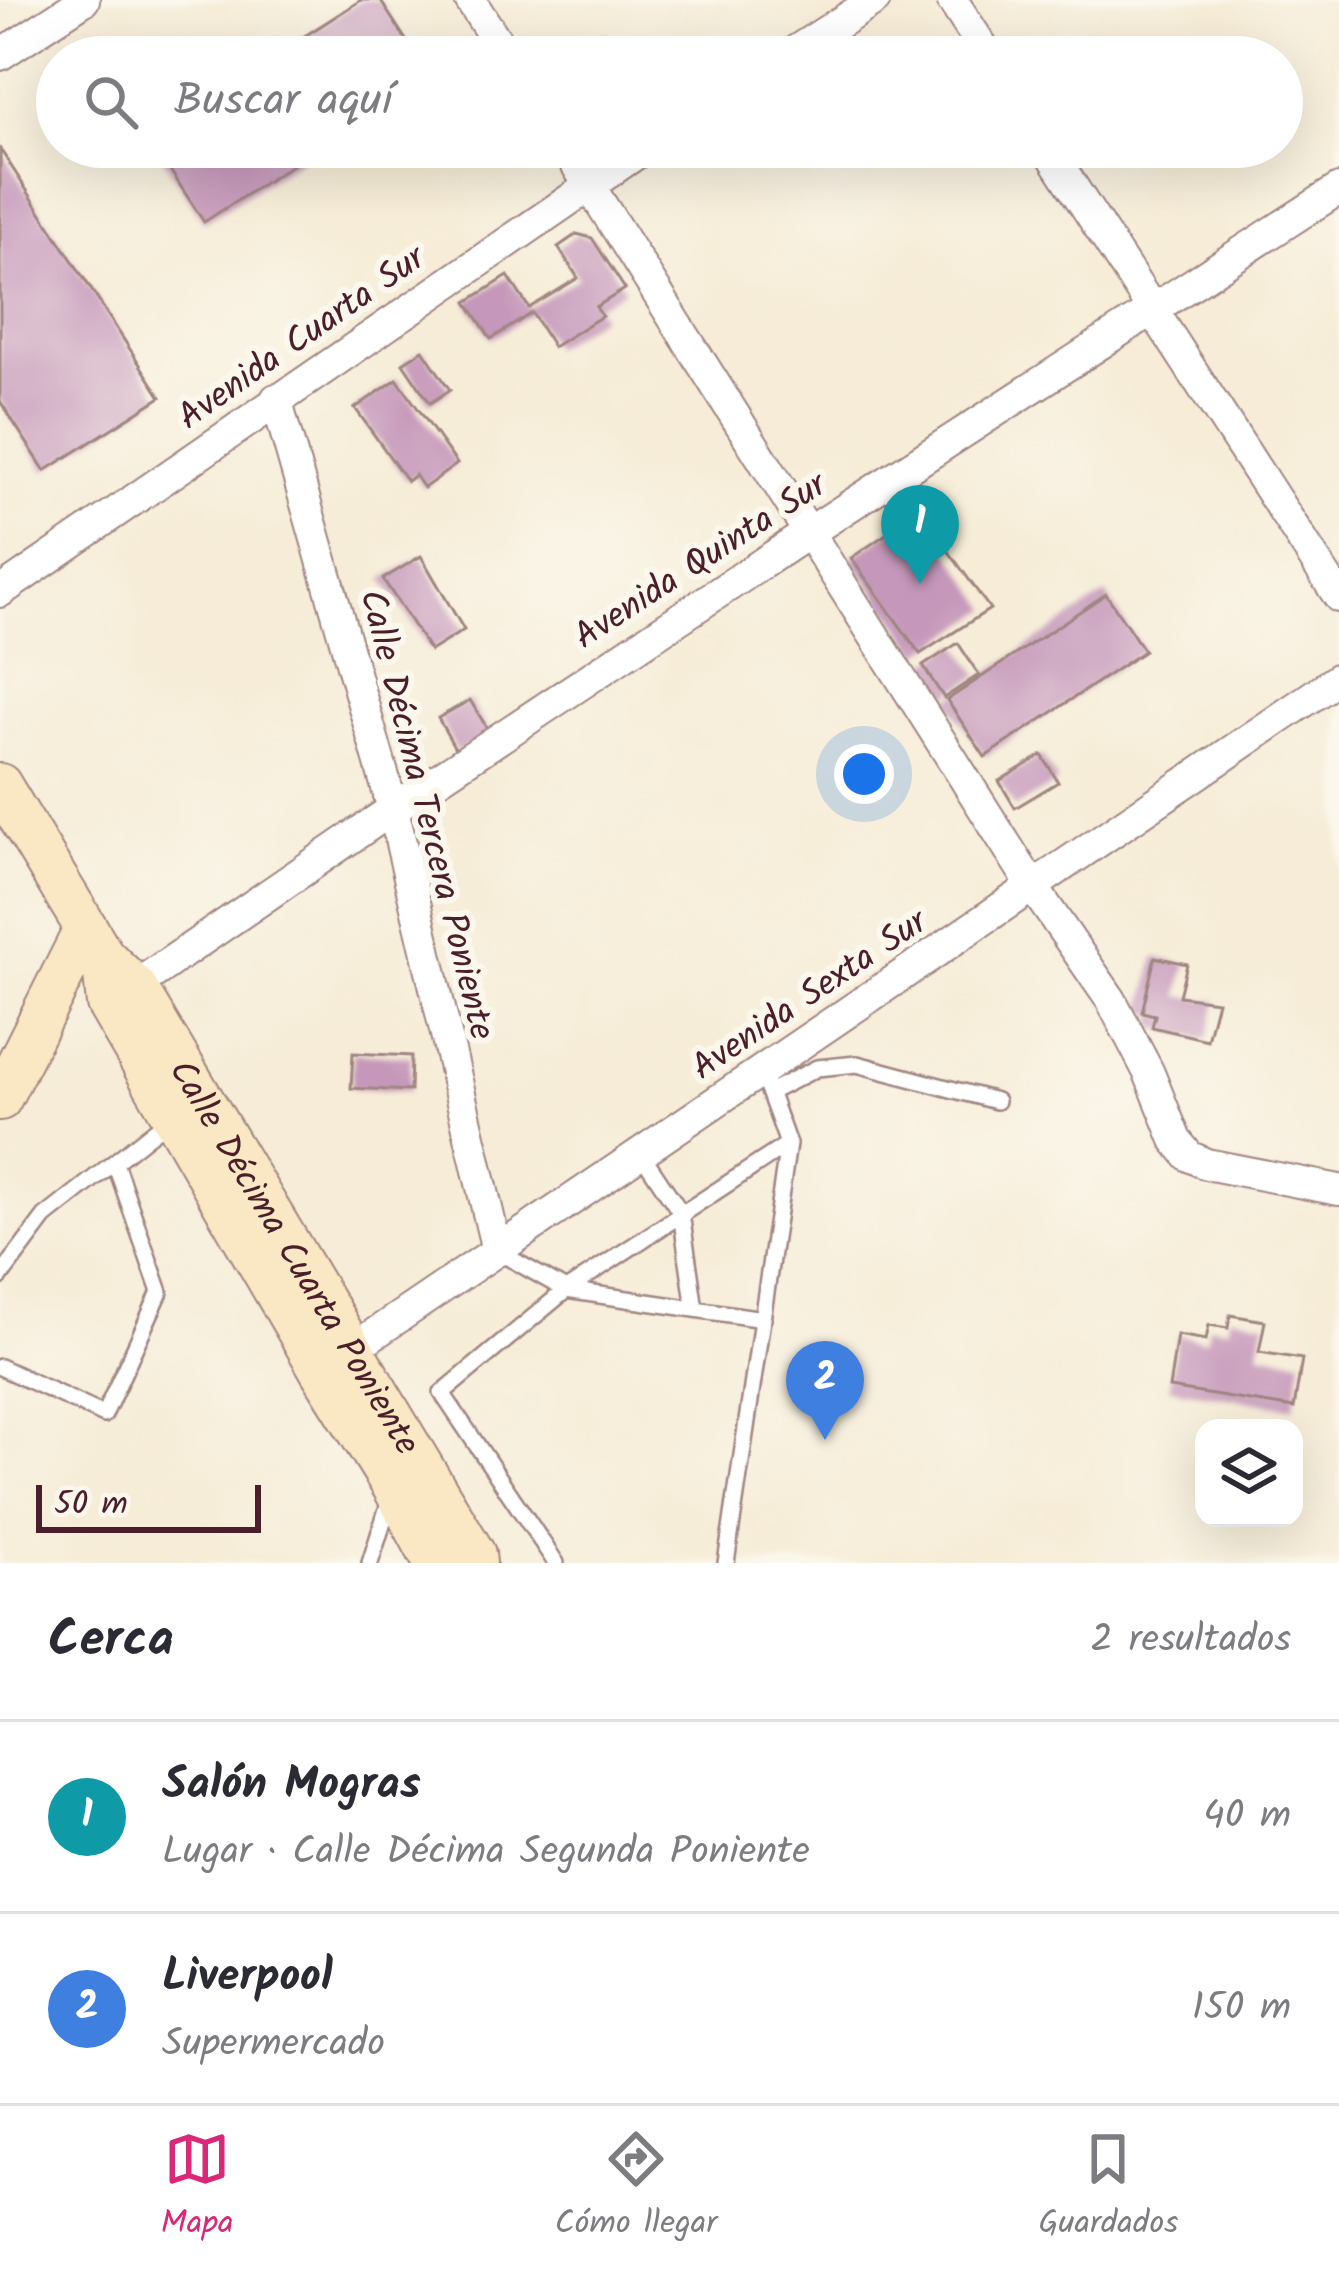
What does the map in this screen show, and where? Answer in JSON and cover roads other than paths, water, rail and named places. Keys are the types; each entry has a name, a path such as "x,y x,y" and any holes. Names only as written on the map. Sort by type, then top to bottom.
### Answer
{"street":[{"path":"3,46 84,0"},
{"path":"470,0 493,36"},
{"path":"818,36 874,0"},
{"path":"952,0 975,36"},
{"path":"579,168 1033,887 1111,1000 1149,1073 1176,1140 1190,1156 1206,1164 1339,1190"},
{"name":"Avenida Cuarta Sur","path":"0,592 614,168"},
{"path":"1061,168 1339,597"},
{"name":"Avenida Quinta Sur","path":"122,995 811,532 1339,190"},
{"name":"Calle Décima Tercera Poniente","path":"276,399 393,809 497,1251"},
{"name":"Avenida Sexta Sur","path":"336,1360 641,1153 766,1082 1033,887 1339,678"},
{"name":"Calle Décima Cuarta Poniente","path":"0,785 336,1360 461,1561"},
{"path":"0,1099 94,942"},
{"name":"Calle Décima Cuarta Poniente","path":"122,995 172,1118 336,1360 394,1487 461,1561"}],"lane":[{"path":"726,1563 788,1144 766,1082 818,1067 857,1064 996,1101"},
{"path":"0,1277 45,1217 172,1118"},
{"path":"556,1563 442,1393 566,1290 788,1144"},
{"path":"641,1153 681,1214 695,1309"},
{"path":"0,1366 104,1415 160,1292 115,1163"},
{"path":"497,1251 566,1290 763,1319"},
{"path":"370,1563 394,1487"}],"place":[{"name":"Salón Mogras","path":"920,584"},
{"name":"Liverpool","path":"825,1440"}]}
